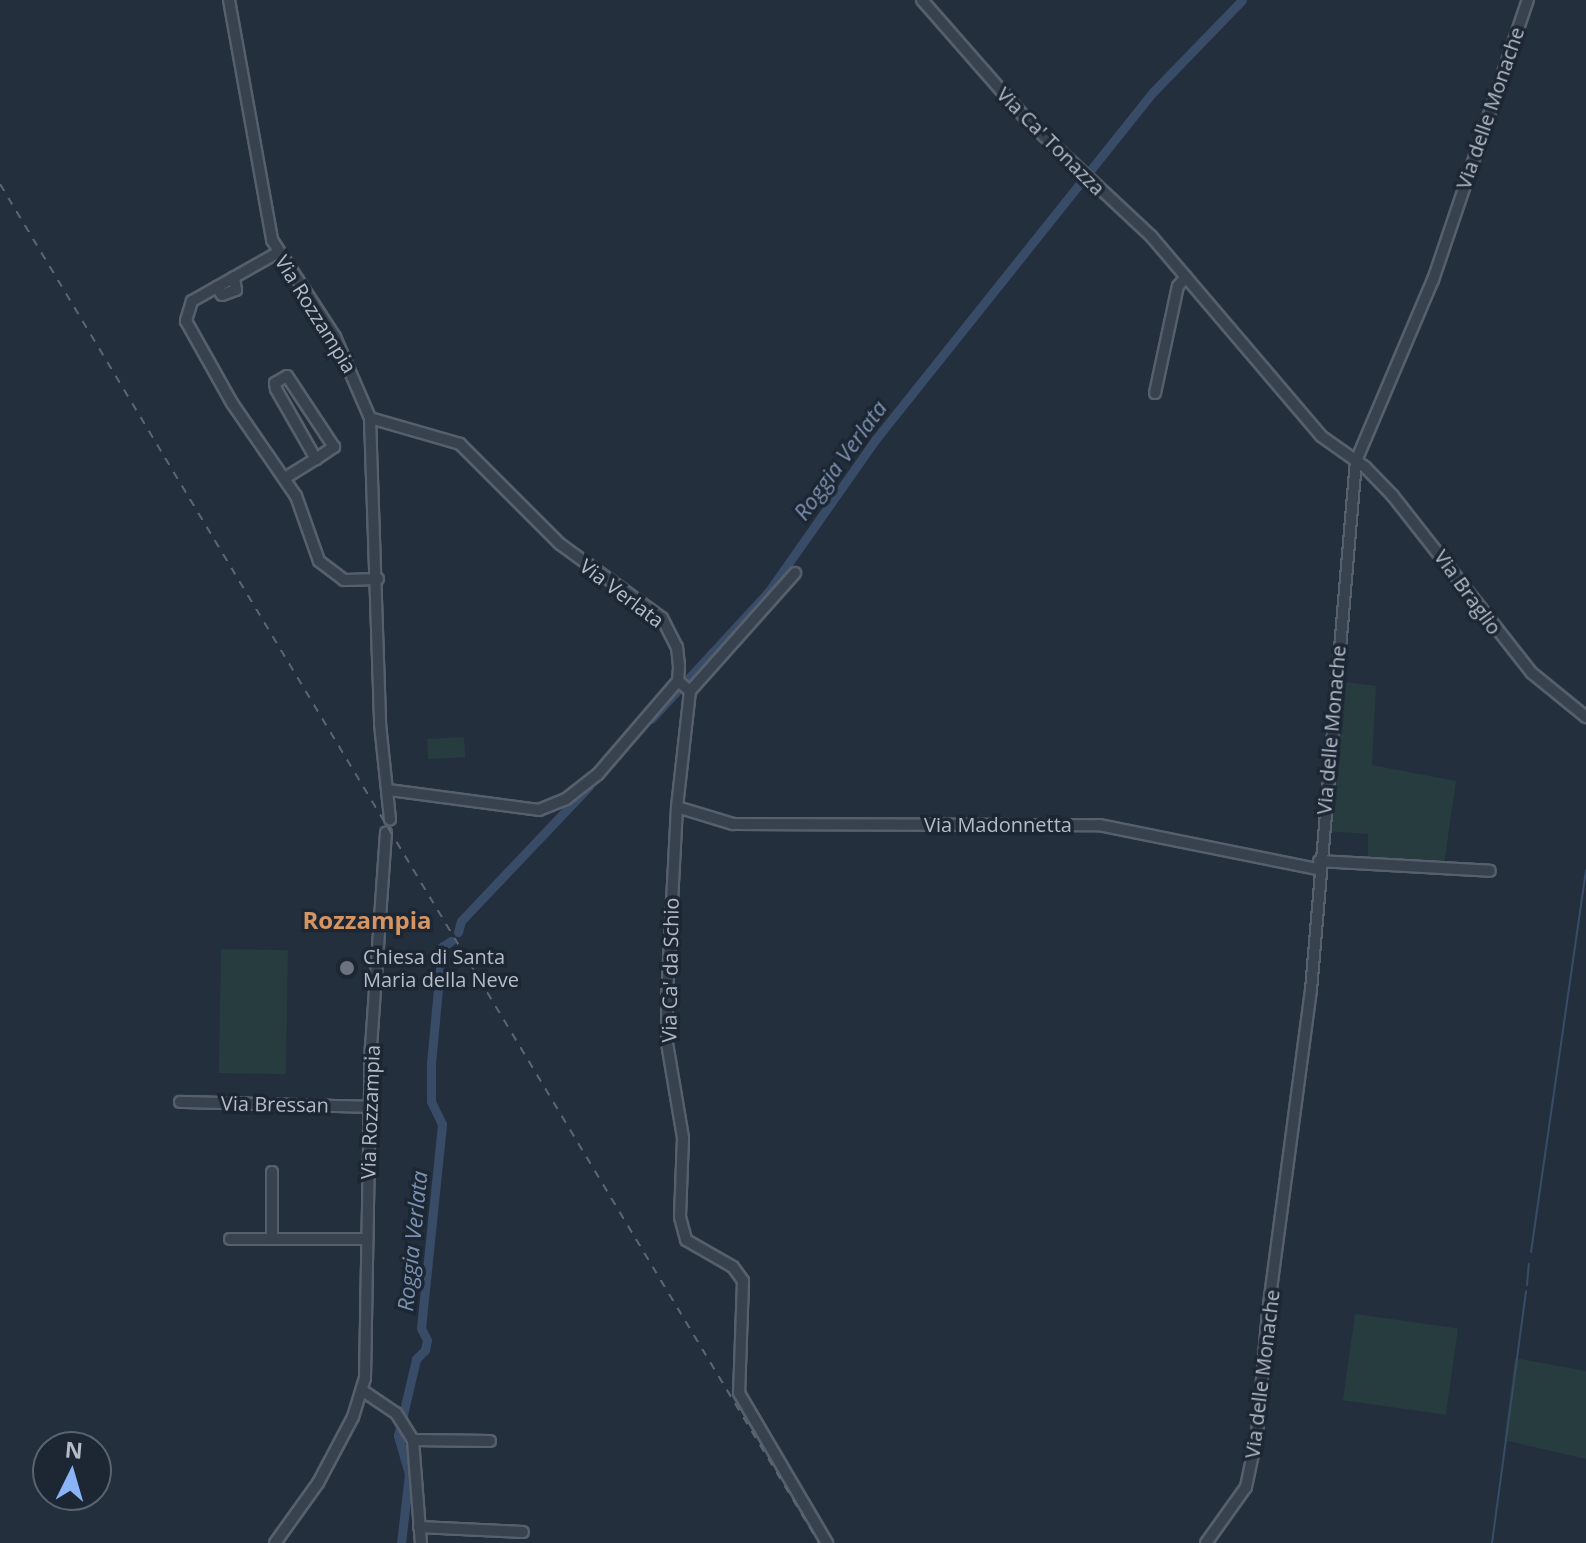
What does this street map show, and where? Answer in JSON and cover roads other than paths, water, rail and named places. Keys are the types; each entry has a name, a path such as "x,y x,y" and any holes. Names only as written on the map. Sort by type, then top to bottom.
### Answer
{"street":[{"name":"Via Rozzampia","path":"229,0 277,253 335,337 370,418 378,579 380,724 390,819"},
{"name":"Via Ca' Tonazza","path":"922,0 1019,111 1151,236 1321,436 1356,461"},
{"name":"Via delle Monache","path":"1206,1543 1246,1487 1298,1107 1356,461 1433,280 1528,0"},
{"path":"277,253 192,301 187,326 249,430 285,478 329,573 344,580 378,579"},
{"path":"1155,393 1178,286 1186,277"},
{"path":"285,478 316,459 334,447 287,376 275,383 276,389 316,459"},
{"name":"Via Verlata","path":"370,418 460,444 560,544 662,618 677,647 684,686"},
{"name":"Via Braglio","path":"1356,461 1424,531 1532,673 1586,717"},
{"path":"389,790 539,810 566,799 598,774 795,573"},
{"name":"Via Ca' da Schio","path":"684,686 667,1001 667,1043 683,1138 680,1217 686,1240 733,1267 743,1281 746,1301 737,1361 739,1393 827,1543"},
{"name":"Via Madonnetta","path":"677,807 733,824 1099,825 1318,865"},
{"name":"Via Rozzampia","path":"363,1391 369,1107 386,833"},
{"path":"1318,865 1490,871"},
{"name":"Via Bressan","path":"180,1102 369,1107"},
{"path":"272,1172 272,1239"},
{"path":"230,1239 367,1239"},
{"path":"275,1543 318,1483 363,1391 403,1421 413,1440 421,1543"},
{"path":"413,1440 490,1441"},
{"path":"419,1527 523,1532"}],"waterway":[{"name":"Roggia Verlata","path":"651,719 769,591 875,440 1152,93 1242,0"},
{"name":"Roggia Verlata","path":"458,932 461,921 589,786"},
{"path":"1531,1252 1586,870"},
{"name":"Roggia Verlata","path":"401,1543 409,1474 398,1436 416,1359 425,1350 427,1340 421,1328 442,1124 431,1101 431,1063 442,947 451,941"},
{"path":"1527,1285 1529,1264"},
{"path":"1492,1543 1526,1291"}],"railway":[{"path":"0,184 819,1543"}],"place":[{"name":"Chiesa di Santa Maria della Neve","path":"347,968"}],"district":[{"name":"Rozzampia","path":"367,920"}]}
